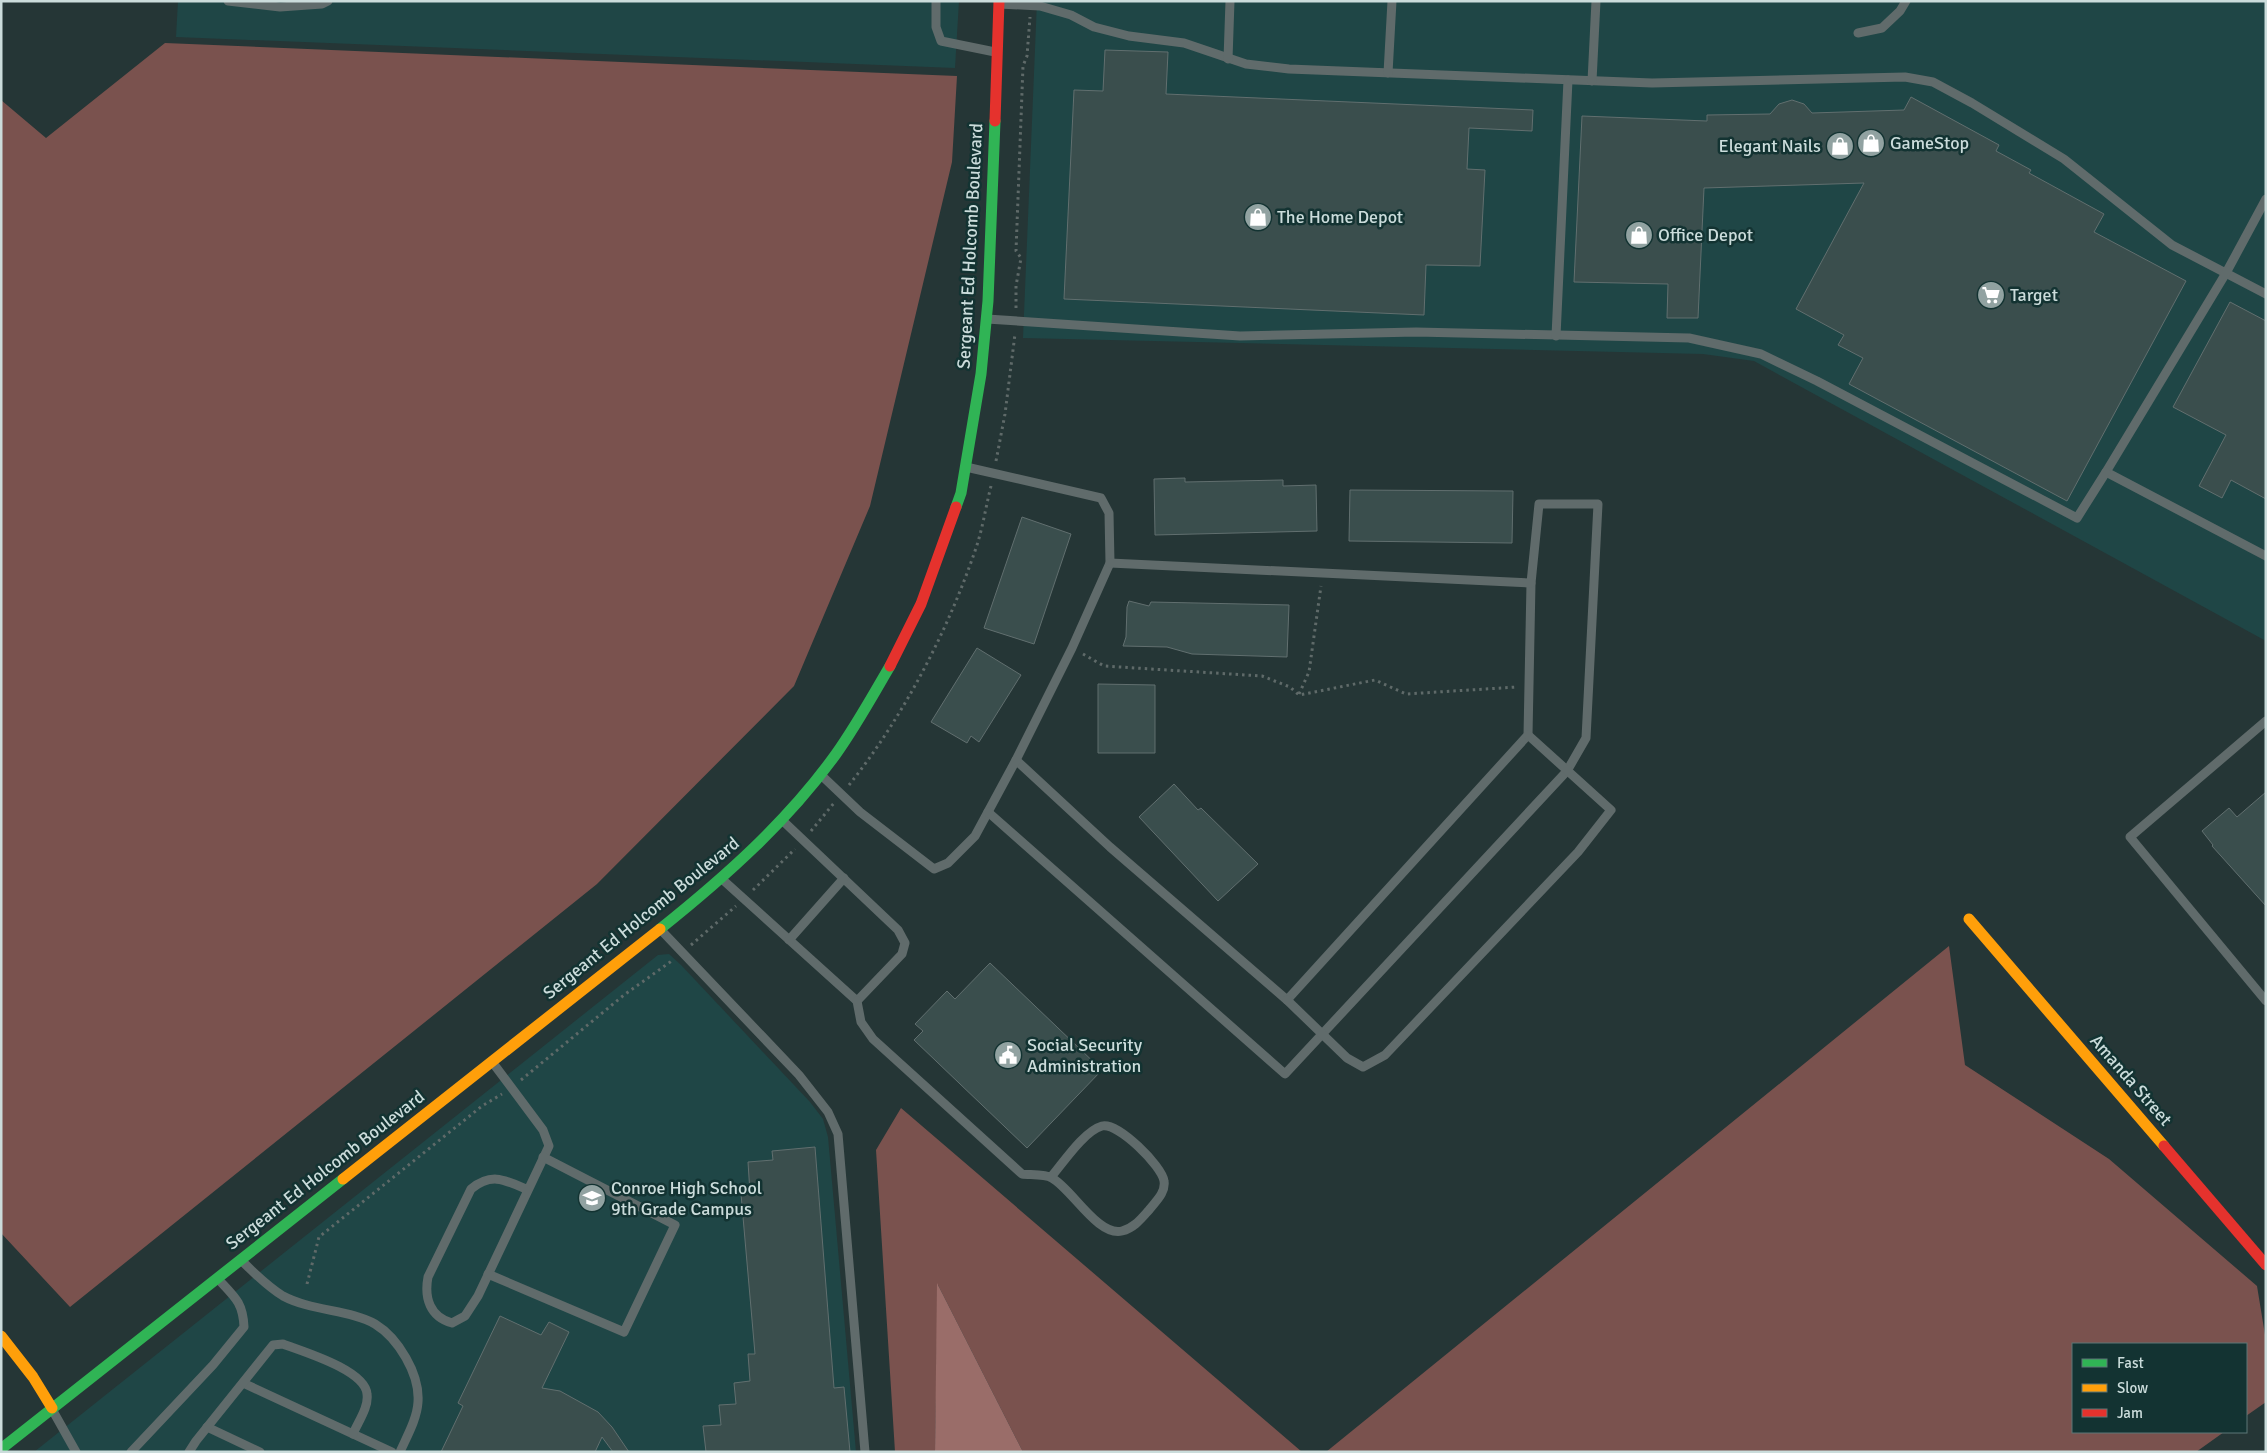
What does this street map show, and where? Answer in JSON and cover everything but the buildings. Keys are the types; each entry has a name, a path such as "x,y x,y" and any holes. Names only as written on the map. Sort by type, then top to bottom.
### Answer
{"street":[{"name":"Sergeant Ed Holcomb Boulevard","path":"1,1449 660,929 721,878 782,819 836,754 900,648 921,604 961,493 981,374 986,319 999,2"},
{"name":"Amanda Street","path":"1970,919 2266,1265"},
{"path":"1,1336 33,1377 52,1408"}],"lane":[{"path":"228,1 280,7 322,4 328,1"},
{"path":"936,1 936,27 941,41 998,52"},
{"path":"1061,1 1061,12"},
{"path":"1228,58 1230,1"},
{"path":"1388,73 1392,1"},
{"path":"1592,81 1596,1"},
{"path":"1858,32 1882,28 1900,11 1906,1"},
{"path":"999,2 1031,5 1061,12 1094,27 1129,36 1184,43 1246,64 1290,69 1652,83 1905,77 1933,82 1972,103 2064,159 2172,245 2266,294"},
{"path":"1556,336 1568,80"},
{"path":"986,319 1240,336 1416,332 1689,338 1761,354 1843,394 2077,518 2226,274 2266,199"},
{"path":"820,774 860,812 934,870 948,863 975,836 1016,760 1072,648 1110,563 1109,513 1101,498 966,467"},
{"path":"2106,472 2266,556"},
{"path":"988,812 1284,1074 1567,771 1586,738 1598,504 1539,504 1530,583 1528,735 1287,1000"},
{"path":"1110,563 1530,583"},
{"path":"2264,726 2130,837 2266,1001"},
{"path":"1016,760 1110,847 1287,1000 1347,1058 1362,1067 1386,1055 1578,852 1611,810 1528,735"},
{"path":"782,819 898,930 905,943 902,954 857,1001"},
{"path":"721,878 743,900 857,1001 862,1022 872,1039 1022,1174 1052,1177 1107,1230 1122,1231 1137,1224 1162,1195 1165,1183 1159,1168 1145,1154 1115,1128 1102,1126 1086,1136 1052,1177"},
{"path":"788,940 844,878"},
{"path":"660,929 799,1075 828,1112 838,1134 865,1452"},
{"path":"491,1061 543,1130 548,1146 528,1190 478,1296 465,1316 452,1323 442,1320 430,1308 426,1289 428,1277 471,1189 479,1182 490,1178 505,1180 528,1190"},
{"path":"488,1274 624,1332 675,1225 543,1157"},
{"path":"240,1259 262,1281 284,1296 314,1308 348,1315 374,1324 404,1354 416,1386 418,1401 413,1423 400,1452"},
{"path":"131,1452 213,1365 244,1327 244,1312 238,1300 217,1278"},
{"path":"189,1452 273,1345 284,1344 352,1373 364,1384 367,1394 365,1407 353,1434"},
{"path":"242,1383 392,1452"},
{"path":"52,1408 76,1452"},
{"path":"207,1427 260,1452"}],"path":[{"path":"307,1284 319,1237 467,1118 511,1088 624,995 683,953 743,900 804,839 842,794 871,755 944,632 977,544 994,474 1005,414 1010,363 1015,349 1016,286 1021,258 1016,251 1023,66 1027,56 1031,5"},
{"path":"1299,695 1309,672 1323,573"},
{"path":"1072,648 1104,666 1262,676 1290,687 1299,695"},
{"path":"1299,695 1376,680 1406,694 1529,687"}],"shaded area":[{"path":"178,1 959,1 955,68 176,37"},
{"path":"1037,1 2266,1 2266,641 1754,361 1703,354 1023,338"},
{"path":"165,43 957,76 952,162 870,506 794,686 597,884 70,1307 1,1233 1,100 46,138"},
{"path":"1949,946 1965,1065 2109,1159 2257,1286 2266,1341 2266,1402 2247,1415 2247,1343 2072,1343 2072,1433 2223,1433 2196,1452 1326,1452"},
{"name":"Conroe High School 9th Grade Campus","path":"669,954 810,1102 823,1119 828,1137 856,1452 34,1452 658,955"},
{"path":"901,1108 1302,1452 1023,1452 938,1285 935,1452 895,1452 876,1150"},
{"path":"937,1283 1023,1452 935,1452"}],"traffic: fast":[{"path":"956,507 961,493 981,374 988,301 995,121"},
{"path":"660,929 732,868 797,802 836,754 890,666"},
{"path":"1,1449 343,1179"}],"traffic: slow":[{"path":"1969,919 2164,1146"},
{"path":"343,1179 660,929"},
{"path":"1,1336 33,1377 52,1408"}],"traffic: jam":[{"path":"995,121 999,1"},
{"path":"890,666 921,604 956,507"},
{"path":"2164,1146 2266,1265"}],"place":[{"name":"GameStop","path":"1871,143"},
{"name":"Elegant Nails","path":"1840,146"},
{"name":"The Home Depot","path":"1258,217"},
{"name":"Office Depot","path":"1639,235"},
{"name":"Target","path":"1991,295"},
{"name":"Social Security Administration","path":"1008,1055"},
{"name":"Conroe High School 9th Grade Campus","path":"592,1198"}]}
